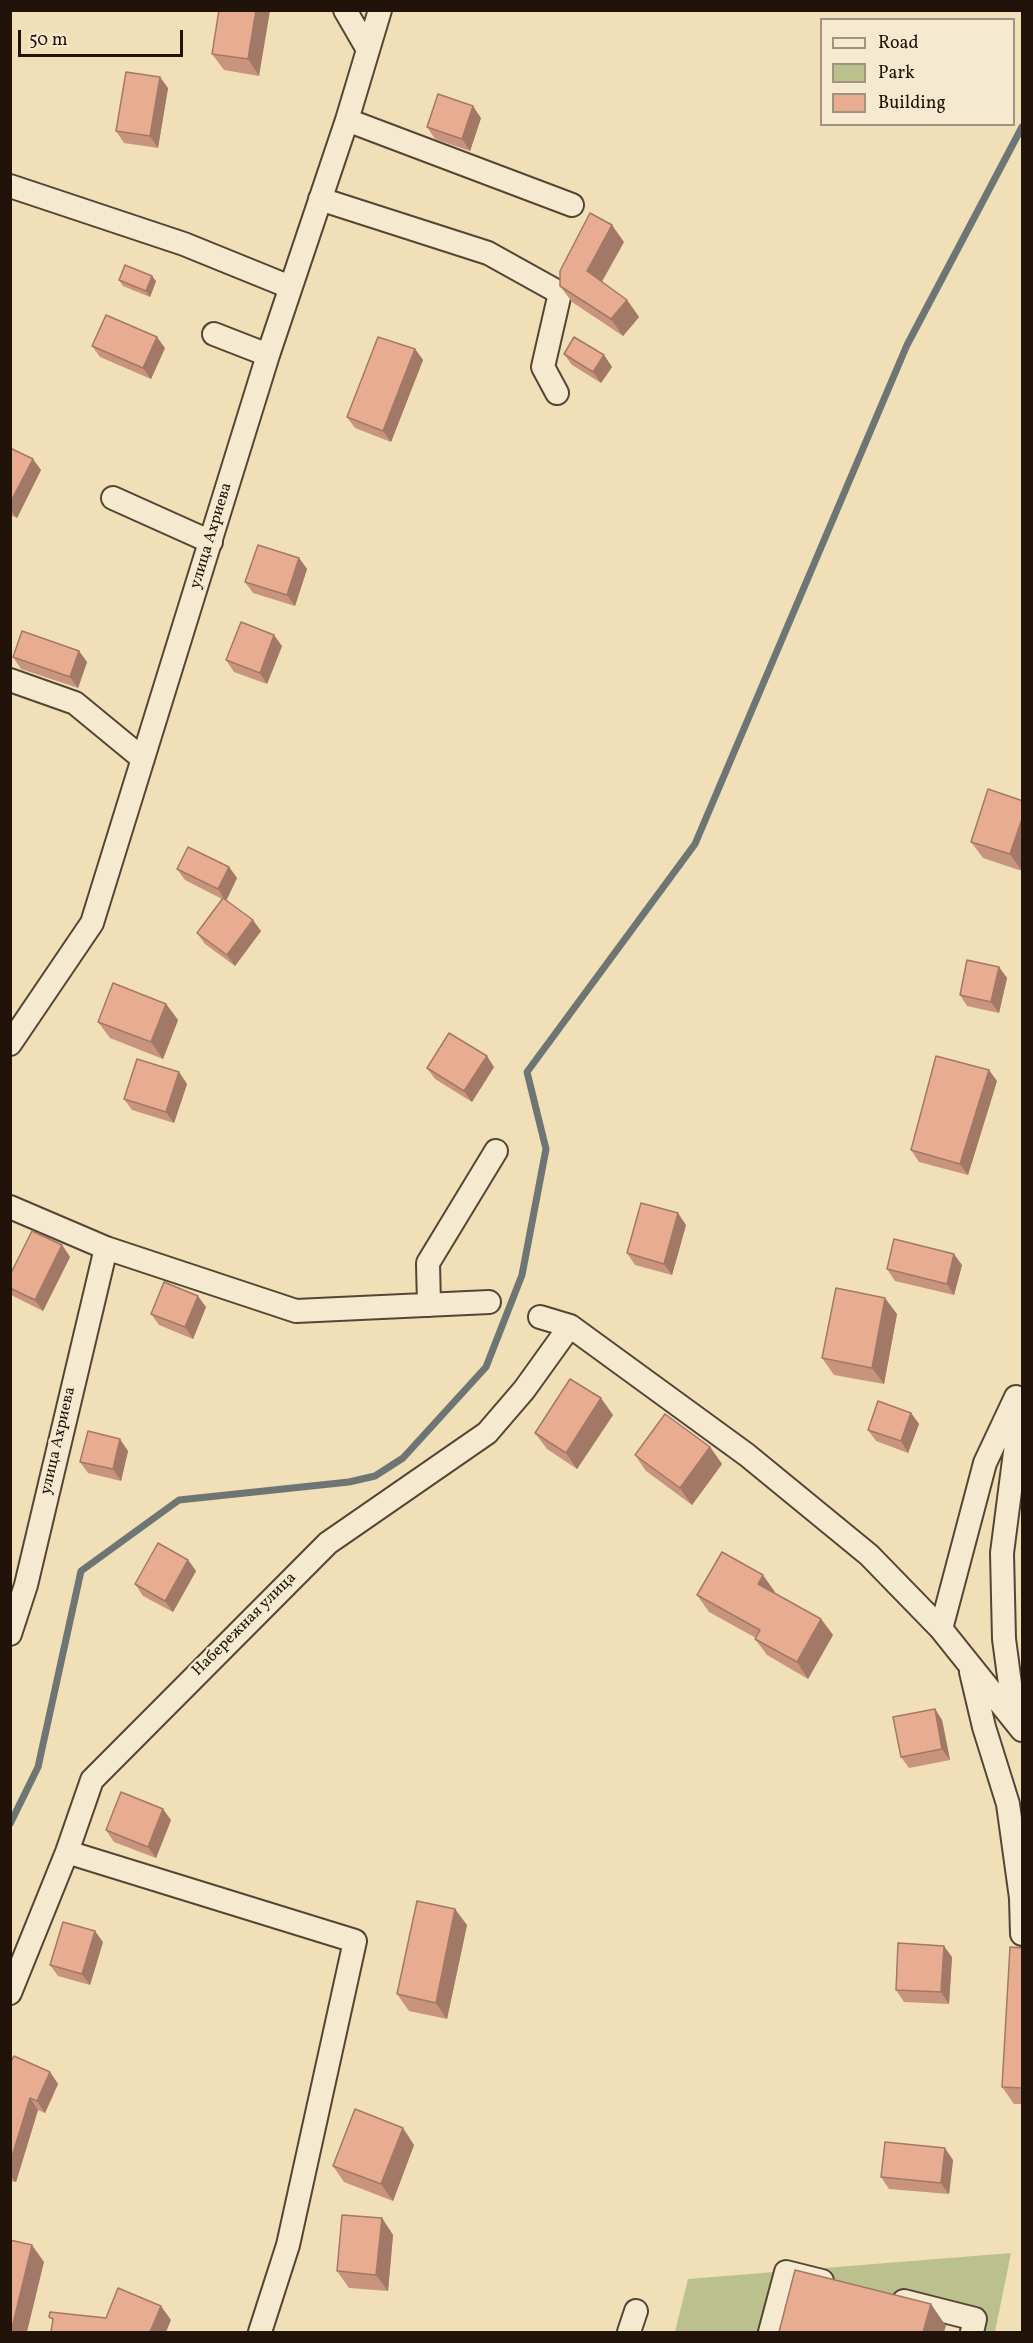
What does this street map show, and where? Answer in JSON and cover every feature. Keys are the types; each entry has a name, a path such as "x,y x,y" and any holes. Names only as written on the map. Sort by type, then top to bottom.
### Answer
{"street":[{"path":"345,10 367,48"},
{"name":"улица Ахриева","path":"10,1044 92,923 268,355 347,120 380,10"},
{"path":"347,120 572,205"},
{"path":"10,186 184,244 290,286"},
{"path":"320,199 488,253 560,293 543,367 557,393"},
{"path":"214,334 268,355"},
{"path":"113,498 211,542"},
{"path":"10,681 75,703 143,759"},
{"path":"429,1305 429,1263 496,1151"},
{"path":"10,1208 106,1248 296,1311 489,1302"},
{"name":"улица Ахриева","path":"10,1634 26,1585 106,1248"},
{"path":"540,1317 570,1326 756,1462 870,1555 941,1629 1019,1726"},
{"name":"Набережная улица","path":"10,1993 68,1852 92,1780 328,1542 488,1433 524,1390 570,1326"},
{"path":"941,1629 985,1463 1023,1382"},
{"path":"1019,1726 1004,1639 1002,1553 1023,1398"},
{"path":"969,1664 984,1727 1008,1804 1021,1898 1023,1934"},
{"path":"68,1852 355,1941 288,2245 260,2332"},
{"path":"770,2332 786,2272 842,2286"},
{"path":"886,2297 975,2319 972,2332"},
{"path":"629,2332 636,2311"}],"green space":[{"path":"1011,2253 995,2332 972,2332 975,2319 770,2332 675,2332 688,2279"}],"building":[{"path":"219,10 256,10 248,59 212,54"},
{"path":"126,72 160,77 150,136 116,131"},
{"path":"438,94 473,106 462,139 427,127"},
{"path":"590,213 612,225 587,271 627,300 611,319 560,286 560,271"},
{"path":"125,265 152,276 146,291 119,280"},
{"path":"106,315 157,337 143,368 92,346"},
{"path":"378,337 415,349 383,431 347,417"},
{"path":"574,337 604,355 593,372 564,354"},
{"path":"10,448 33,459 10,503"},
{"path":"258,545 299,558 287,595 245,582"},
{"path":"241,622 274,635 260,673 226,660"},
{"path":"22,631 79,651 70,677 13,657"},
{"path":"988,789 1023,801 1023,816 1010,854 971,842"},
{"path":"188,847 229,867 218,889 177,869"},
{"path":"223,898 253,920 227,955 197,933"},
{"path":"967,960 999,967 991,1002 960,995"},
{"path":"113,983 166,1004 151,1042 98,1022"},
{"path":"449,1033 487,1056 464,1091 427,1068"},
{"path":"936,1056 989,1070 960,1164 911,1150"},
{"path":"137,1059 179,1072 166,1112 124,1099"},
{"path":"641,1203 678,1213 664,1264 627,1253"},
{"path":"32,1231 62,1245 35,1300 10,1288 10,1275"},
{"path":"894,1239 954,1254 947,1284 887,1269"},
{"path":"164,1282 198,1296 185,1327 151,1314"},
{"path":"836,1288 885,1298 872,1368 822,1358"},
{"path":"570,1379 601,1398 566,1453 535,1433"},
{"path":"878,1401 911,1413 901,1441 868,1430"},
{"path":"665,1414 710,1447 680,1488 635,1455"},
{"path":"88,1431 120,1439 113,1469 80,1462"},
{"path":"158,1543 188,1560 165,1601 135,1584"},
{"path":"722,1552 763,1575 758,1584 821,1619 797,1662 755,1639 760,1630 697,1595"},
{"path":"935,1709 942,1749 901,1757 893,1717"},
{"path":"121,1792 163,1809 148,1847 106,1830"},
{"path":"417,1901 455,1909 436,2003 397,1994"},
{"path":"63,1922 95,1931 82,1974 50,1965"},
{"path":"898,1943 944,1946 941,1992 896,1990"},
{"path":"1010,1947 1023,1948 1023,2088 1002,2087"},
{"path":"14,2056 50,2072 37,2101 30,2098 10,2163 10,2063"},
{"path":"355,2109 403,2128 381,2184 333,2166"},
{"path":"885,2142 945,2148 941,2183 881,2177"},
{"path":"342,2215 382,2218 376,2275 337,2271"},
{"path":"10,2240 32,2245 11,2332 10,2332"},
{"path":"795,2270 931,2304 923,2332 779,2332"},
{"path":"118,2288 161,2306 150,2332 51,2332 53,2319 49,2317 50,2312 106,2318"}],"waterway":[{"path":"10,1824 38,1767 81,1571 179,1500 349,1482 375,1476 403,1458 486,1367 522,1275 546,1149 527,1072 695,844 907,345 1022,127"}]}
